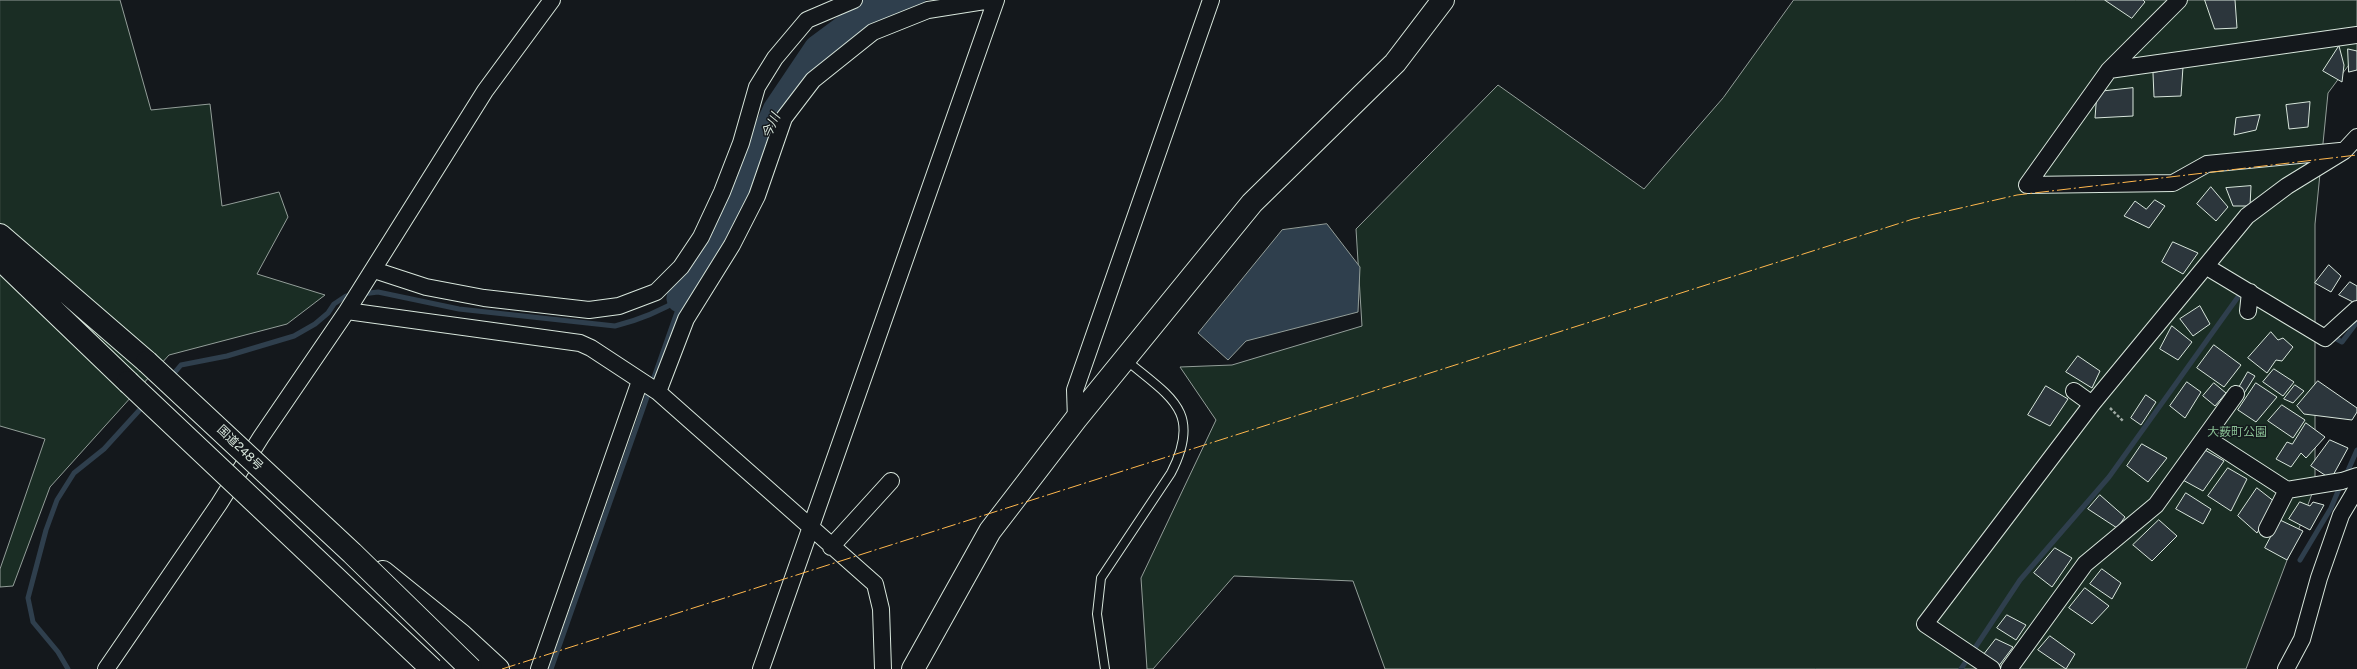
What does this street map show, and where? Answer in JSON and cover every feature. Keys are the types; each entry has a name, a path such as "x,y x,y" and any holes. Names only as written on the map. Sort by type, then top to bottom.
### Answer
{"main road":[{"path":"913,669 990,531 1124,358 1252,204 1395,63 1443,0"},
{"name":"国道248号","path":"0,235 147,362 233,441 288,495 352,553 471,669"},
{"path":"0,259 432,669"},
{"path":"288,495 461,635 498,669"}],"street":[{"path":"106,669 219,504 261,436 363,287 485,91 552,0"},
{"path":"374,270 426,287 484,298 589,310 620,306 656,292 681,267 700,237 722,192 741,143 757,87 775,58 808,20 854,0"},
{"path":"658,392 686,319 732,245 757,196 784,118 813,80 873,32 928,10 991,0"},
{"path":"761,669 996,0"},
{"path":"1076,419 1075,390 1211,0"},
{"path":"2179,0 2109,70 2027,185 2173,183 2207,164 2344,151"},
{"path":"2109,70 2357,35"},
{"path":"1986,665 1925,624 2092,404 2207,267 2247,216 2287,186 2344,151 2357,137"},
{"path":"2207,267 2325,338 2357,310"},
{"path":"2248,311 2250,292"},
{"path":"347,311 580,343 591,348 658,392 811,529 875,584 881,609 883,669"},
{"path":"539,669 640,381"},
{"path":"2074,391 2092,404"},
{"path":"2009,669 2085,564 2156,505 2236,394"},
{"path":"2205,437 2287,490 2342,481 2357,476"},
{"path":"831,546 891,481"},
{"path":"2286,669 2302,639 2318,578 2341,515 2357,488"},
{"path":"2267,529 2287,490"}],"lane":[{"path":"1105,669 1097,614 1101,578 1171,473 1180,455 1185,433 1181,414 1175,401 1124,358"}],"green space":[{"path":"0,0 120,0 151,110 210,104 222,206 279,192 288,217 257,274 325,295 287,324 169,355 50,487 13,586 0,587 0,569 45,439 0,426"},
{"name":"大薮町公園","path":"1794,0 2357,0 2357,54 2328,93 2315,224 2315,486 2246,669 1385,669 1353,581 1234,576 1153,669 1147,669 1141,578 1216,420 1180,367 1232,365 1362,326 1356,229 1498,85 1644,189 1723,98"}],"water":[{"path":"1327,224 1360,267 1358,312 1246,341 1228,360 1198,333 1282,230"}],"building":[{"path":"2105,0 2143,0 2145,2 2132,18"},
{"path":"2205,0 2235,0 2237,28 2215,29"},
{"path":"2339,46 2344,65 2342,82 2323,71"},
{"path":"2348,49 2357,51 2357,70 2349,72"},
{"path":"2183,67 2181,96 2154,97 2153,73"},
{"path":"2133,88 2133,116 2095,118 2097,92"},
{"path":"2310,102 2308,127 2289,129 2286,105"},
{"path":"2260,115 2256,130 2234,135 2236,118"},
{"path":"2251,186 2250,206 2233,206 2226,188"},
{"path":"2211,187 2228,207 2216,221 2197,204"},
{"path":"2155,200 2165,206 2149,228 2124,216 2135,201 2146,209"},
{"path":"2173,242 2198,253 2183,274 2162,262"},
{"path":"2329,265 2341,276 2331,292 2315,283"},
{"path":"2350,282 2357,286 2357,304 2339,295"},
{"path":"2200,306 2210,324 2193,336 2180,319"},
{"path":"2172,326 2192,342 2178,360 2160,349"},
{"path":"2271,332 2278,340 2283,338 2293,347 2282,361 2276,360 2267,373 2248,358"},
{"path":"2214,345 2241,365 2224,387 2197,368"},
{"path":"2078,356 2100,371 2092,388 2066,372"},
{"path":"2274,369 2294,382 2283,396 2263,382"},
{"path":"2248,372 2255,376 2243,395 2237,391"},
{"path":"2318,381 2357,408 2357,412 2352,420 2304,414 2297,406"},
{"path":"2187,382 2201,392 2185,418 2170,406"},
{"path":"2214,383 2226,393 2215,406 2203,396"},
{"path":"2256,383 2277,397 2256,422 2238,410"},
{"path":"2295,385 2304,391 2293,403 2284,399"},
{"path":"2046,386 2068,399 2050,426 2028,415"},
{"path":"2146,395 2156,402 2141,425 2131,418"},
{"path":"2282,405 2305,420 2293,438 2268,421"},
{"path":"2306,423 2325,437 2306,458 2301,453 2291,467 2276,459 2287,442 2292,444"},
{"path":"2330,440 2348,448 2331,479 2311,466"},
{"path":"2142,444 2167,458 2148,482 2127,466"},
{"path":"2205,450 2224,461 2203,491 2181,479"},
{"path":"2228,468 2247,479 2231,511 2208,496"},
{"path":"2257,488 2275,502 2257,533 2238,516"},
{"path":"2186,493 2211,509 2203,524 2176,509"},
{"path":"2100,495 2125,517 2117,528 2088,509"},
{"path":"2300,502 2310,506 2313,502 2324,505 2310,530 2289,519"},
{"path":"2159,520 2177,536 2152,561 2133,545"},
{"path":"2280,520 2303,531 2287,560 2265,548"},
{"path":"2055,548 2072,558 2052,587 2034,573"},
{"path":"2102,569 2121,583 2112,599 2090,584"},
{"path":"2085,588 2109,606 2092,624 2069,608"},
{"path":"2007,615 2026,625 2016,640 1997,628"},
{"path":"2050,636 2075,654 2066,669 2038,650"},
{"path":"1996,639 2013,647 1998,667 1982,657"}],"waterway":[{"name":"今川","path":"682,298 711,258 778,111 819,50 873,10 910,0"},
{"path":"1961,669 2020,580 2109,477 2243,290"},
{"path":"362,294 378,292 459,309 615,326 650,315 682,298"},
{"path":"170,378 181,365 227,356 294,336 315,324 328,313 334,304 346,296 352,296"},
{"path":"551,669 682,298"},
{"path":"2331,336 2342,342 2357,322"},
{"path":"68,669 58,652 33,622 28,598 46,530 57,500 74,473 104,449 145,404"},
{"path":"2346,475 2357,450"},
{"path":"2300,560 2331,508 2341,484"}],"power":[{"path":"502,669 1913,219 2017,195 2357,155"}]}
